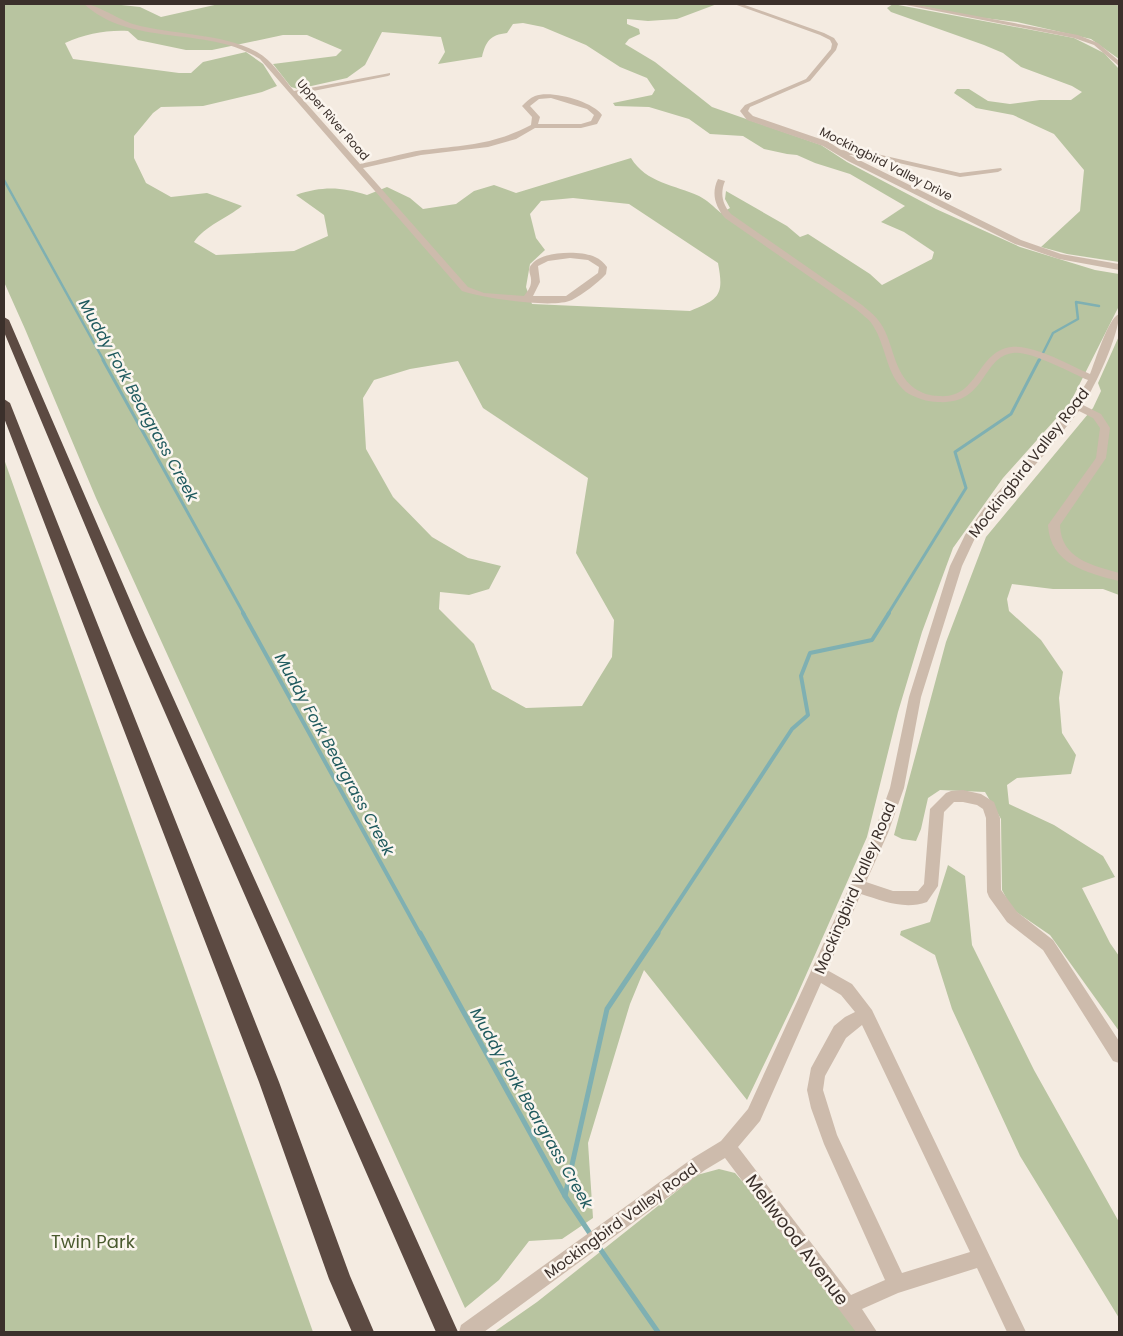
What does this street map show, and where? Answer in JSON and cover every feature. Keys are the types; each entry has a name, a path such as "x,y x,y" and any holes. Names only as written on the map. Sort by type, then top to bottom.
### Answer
{"highway":[{"path":"4,320 138,635 447,1332"},
{"path":"4,403 266,1072 340,1278 363,1332"}],"street":[{"name":"Upper River Road","path":"87,4 106,16 135,26 252,51 268,64 465,289 484,295 546,300 568,298 602,274 603,267 592,258 582,256 540,260 533,269 536,280 528,298"},
{"name":"Mockingbird Valley Drive","path":"737,4 822,34 834,40 835,47 810,79 749,104 744,111 750,118 815,140 840,151 851,159 1018,242 1059,256 1119,267"},
{"path":"904,4 1076,36 1096,44 1119,64"},
{"path":"293,93 388,74"},
{"path":"358,167 418,154 496,143 534,126 581,126 594,122 598,115 593,109 564,97 540,97 530,100 526,106 536,116 534,126"},
{"path":"840,151 868,154 952,174 967,175 998,170"},
{"path":"721,181 718,187 720,205 728,216 859,307 877,324 896,374 915,393 940,400 966,395 998,355 1013,349 1039,356 1093,380"},
{"name":"Mockingbird Valley Road","path":"468,1332 699,1164 727,1147 754,1116 881,833 897,788 915,697 956,566 971,535 991,507 1039,454 1077,406 1093,380 1109,336 1119,317"},
{"path":"1077,406 1096,416 1106,428 1101,458 1054,525 1053,534 1060,548 1076,562 1088,568 1119,577"},
{"path":"858,886 893,898 908,899 922,897 931,886 937,809 951,797 962,796 981,800 989,806 993,818 994,892 1012,916 1048,945 1119,1055"},
{"path":"819,974 843,985 855,996 866,1015 980,1258 1017,1332"},
{"path":"866,1015 851,1022 840,1032 817,1074 815,1090 819,1108 830,1138 897,1284"},
{"name":"Mellwood Avenue","path":"727,1147 868,1332"},
{"path":"847,1306 897,1284 980,1258"}],"green space":[{"path":"4,4 112,4 140,7 161,17 219,4 717,4 677,19 648,21 627,19 627,24 639,29 640,34 629,39 625,44 655,62 712,107 821,145 847,162 936,209 1020,247 1095,270 1119,274 1119,306 1070,403 1003,478 953,548 922,632 898,712 867,837 795,1000 747,1100 644,970 630,1004 588,1143 593,1218 562,1239 529,1241 499,1280 465,1308 96,498 4,282","holes":["523,23 543,27 586,45 620,67 647,78 655,90 652,95 613,103 615,106 649,107 689,119 710,134 743,136 764,149 797,155 850,174 905,206 881,222 904,232 934,252 932,259 882,285 870,274 808,234 800,237 787,226 726,191 725,199 730,208 721,213 699,196 653,178 637,166 631,158 516,193 494,185 474,191 456,204 423,209 410,198 387,187 367,195 349,190 332,189 306,192 296,195 324,215 328,236 294,251 216,255 194,242 204,231 242,206 207,193 171,197 146,183 134,158 134,136 153,113 161,107 203,106 262,92 277,86 263,64 246,52 203,62 191,73 179,73 73,59 65,43 96,33 128,31 138,40 186,50 212,50 283,35 307,35 342,50 336,56 273,64 291,87 298,89 347,78 365,65 382,32 441,37 445,52 438,64 482,57 487,43 493,37 507,33 513,24","573,198 629,204 718,263 720,274 718,294 708,303 690,311 532,304 526,287 530,264 545,250 536,238 530,214 541,201","458,361 483,408 588,478 576,553 614,620 612,657 582,706 526,708 492,689 474,644 439,609 440,592 469,595 489,589 501,566 468,558 432,537 393,497 366,449 363,398 374,380 410,369"]},
{"path":"893,4 1074,38 1104,53 1119,69 1119,262 1067,254 1041,247 1080,211 1084,170 1054,134 1013,115 976,108 954,93 957,89 969,89 988,101 1010,104 1040,100 1071,100 1082,92 1072,86 1021,67 1003,53 984,45 891,12 887,8"},
{"path":"910,4 1119,4 1119,59 1091,39 1017,22 975,17"},
{"path":"1119,336 1119,595 1103,589 1053,589 1012,584 1007,599 1009,611 1041,640 1063,672 1059,698 1062,733 1076,755 1071,774 1017,778 1007,785 1009,804 1054,825 1103,856 1115,877 1082,888 1110,943 1119,956 1119,1031 1050,935 1012,909 1002,890 1001,819 985,792 940,790 928,798 921,829 916,841 902,839 894,835 946,642 986,537 1093,408 1101,391 1098,383"},
{"name":"Twin Park","path":"4,459 313,1332 4,1332"},
{"path":"948,865 965,876 972,945 1034,1070 1119,1222 1119,1318 1020,1156 952,1009 935,955 900,935 901,931 930,922"},
{"path":"719,1169 735,1173 758,1199 859,1332 494,1332 537,1302 697,1175"}],"waterway":[{"name":"Muddy Fork Beargrass Creek","path":"4,180 104,361"},
{"path":"1039,361 1053,333 1078,319 1076,302 1099,306"},
{"name":"Muddy Fork Beargrass Creek","path":"103,360 244,614"},
{"path":"888,614 966,488 955,452 1011,414 1039,360"},
{"name":"Muddy Fork Beargrass Creek","path":"243,613 420,934"},
{"path":"657,934 792,729 808,715 801,676 810,653 872,640 889,613"},
{"name":"Muddy Fork Beargrass Creek","path":"420,933 565,1196"},
{"path":"565,1196 607,1009 658,933"},
{"name":"Muddy Fork Beargrass Creek","path":"565,1196 591,1235"},
{"name":"Muddy Fork Beargrass Creek","path":"596,1243 658,1332"}]}
